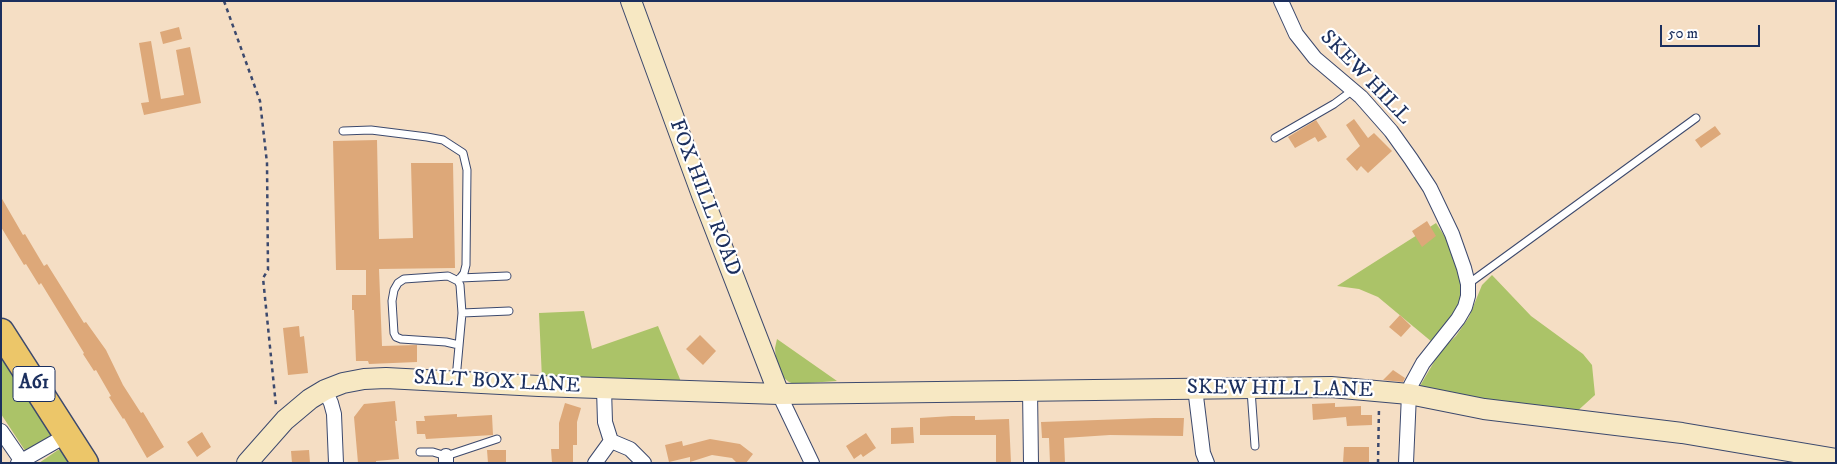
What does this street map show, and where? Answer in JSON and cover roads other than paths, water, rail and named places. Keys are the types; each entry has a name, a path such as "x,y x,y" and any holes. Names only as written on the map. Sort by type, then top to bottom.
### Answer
{"highway":[{"name":"A61","path":"1,332 85,463"}],"street":[{"name":"FOX HILL ROAD","path":"631,1 702,195 779,394"},
{"name":"SKEW HILL","path":"1281,1 1296,34 1315,58 1354,90 1391,131 1430,188 1452,234 1464,268 1468,284 1468,296 1465,307 1423,364 1416,375 1409,394"},
{"name":"SALT BOX LANE","path":"247,463 284,420 310,399 325,390 343,383 364,379 406,378 604,389 779,394"},
{"name":"SKEW HILL LANE","path":"779,394 1331,387 1409,394 1484,409 1682,433 1836,458"},
{"path":"1195,388 1207,463"},
{"path":"604,389 605,422 611,441 630,449 644,463"},
{"path":"325,390 334,414 336,463"},
{"path":"1030,390 1030,463"},
{"path":"779,394 812,463"},
{"path":"1406,463 1409,394"},
{"path":"1,431 21,462 68,435"},
{"path":"595,463 611,441"}],"lane":[{"path":"1275,138 1334,104 1354,90"},
{"path":"1468,284 1696,118"},
{"path":"343,131 371,130 428,137 443,140 462,152 467,170 467,246 466,265 464,273 459,280 462,313 456,382"},
{"path":"459,345 396,337 392,301 394,290 398,283 404,279 448,276 459,280 507,276"},
{"path":"462,313 509,311"},
{"path":"1251,388 1256,446"},
{"path":"420,452 433,452 446,459 497,439"}]}
